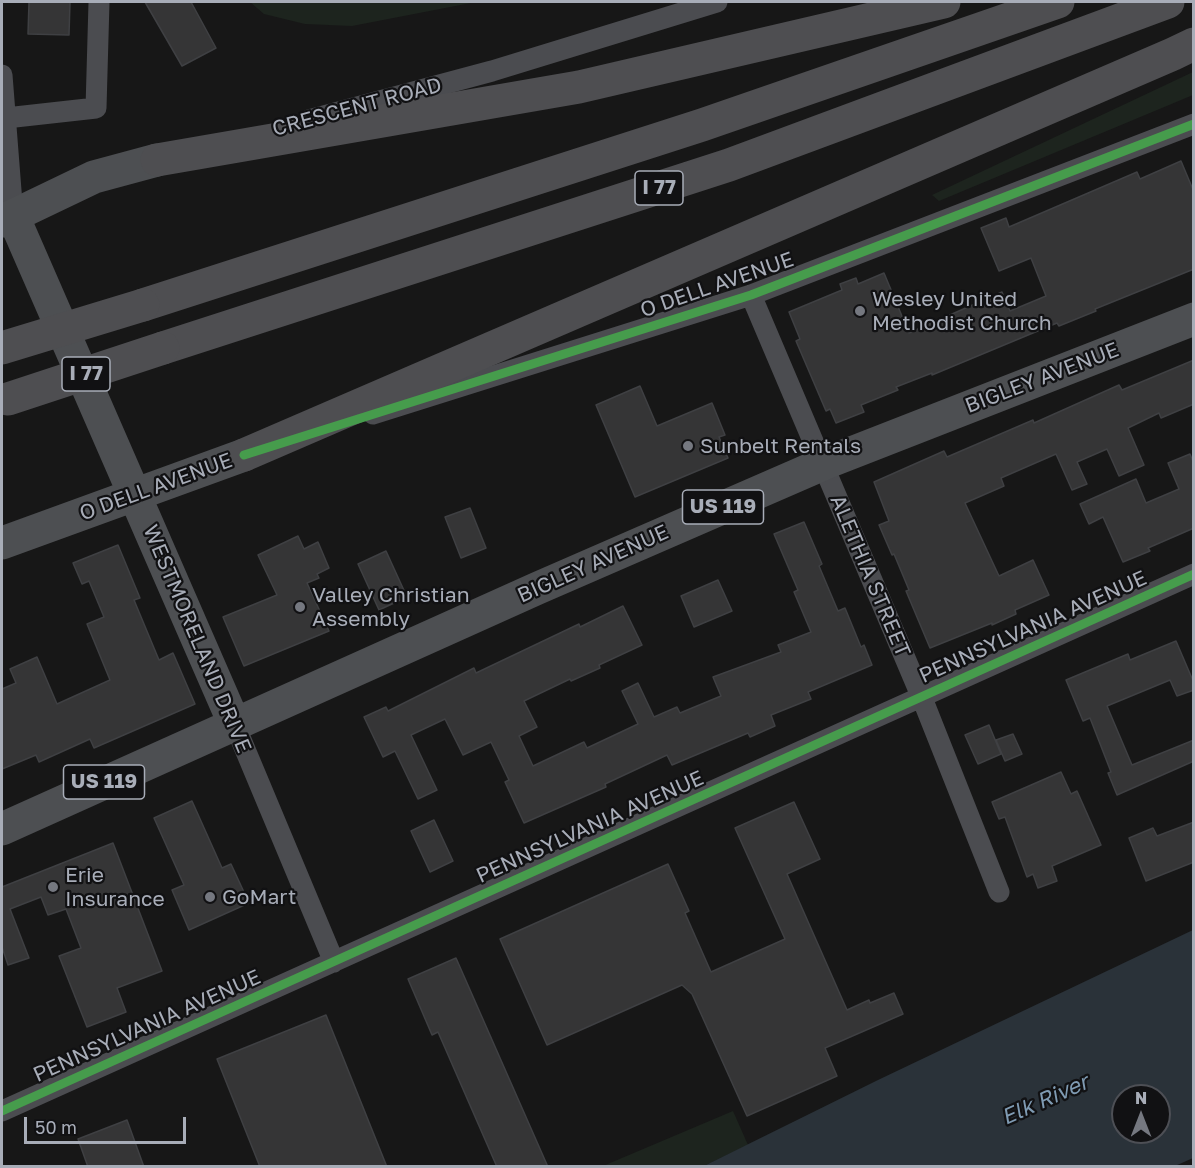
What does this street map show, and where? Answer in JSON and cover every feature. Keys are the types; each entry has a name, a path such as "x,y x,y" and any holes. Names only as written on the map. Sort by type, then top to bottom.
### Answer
{"highway":[{"path":"157,160 579,87 944,2"},
{"name":"I 77","path":"2,348 143,305 702,125 1058,2"},
{"name":"I 77","path":"5,400 729,165 1158,6"},
{"path":"244,455 1184,49"}],"main road":[{"name":"CRESCENT ROAD","path":"7,218 94,177 157,160"},
{"name":"WESTMORELAND DRIVE","path":"7,218 135,496 234,723"},
{"name":"BIGLEY AVENUE","path":"2,829 234,723 823,464 1194,319"},
{"name":"O DELL AVENUE","path":"2,543 244,455"}],"street":[{"path":"6,118 96,108 99,2"},
{"name":"CRESCENT ROAD","path":"157,160 492,71 717,2"},
{"name":"WESTMORELAND DRIVE","path":"2,75 6,118 7,218"},
{"name":"O DELL AVENUE","path":"244,455 751,295 1194,124"},
{"name":"ALETHIA STREET","path":"751,295 922,698 999,892"},
{"name":"PENNSYLVANIA AVENUE","path":"2,1111 1194,574"},
{"name":"WESTMORELAND DRIVE","path":"234,723 334,962"}],"shaded area":[{"path":"250,2 476,2 352,26 305,24 264,14"},
{"path":"1193,72 1193,95 939,201 932,195"},
{"path":"733,1111 748,1145 704,1166 603,1166"}],"water":[{"name":"Elk River","path":"1193,930 1193,1158 1175,1166 704,1166 878,1080"}],"building":[{"path":"29,2 70,2 69,35 28,34"},
{"path":"145,2 191,2 216,48 182,66"},
{"path":"1181,161 1194,192 1194,269 1059,326 1057,323 932,375 932,373 896,387 898,390 861,405 864,412 836,423 830,409 826,411 796,341 800,339 789,312 842,290 840,284 856,278 858,284 884,273 909,333 1002,292 1010,311 1046,296 1031,258 999,271 981,228 1006,218 1009,227 1137,172 1140,179"},
{"path":"1194,360 1194,404 1161,418 1159,413 1128,428 1144,465 1119,476 1107,449 1077,462 1087,484 1072,490 1056,454 1001,478 1004,486 965,503 999,576 1033,560 1049,595 1015,610 1016,614 992,625 992,623 930,648 906,591 909,590 879,525 889,521 874,482 944,451 947,457 1033,420 1034,423 1119,385 1122,390"},
{"path":"640,386 657,426 712,403 725,435 719,437 728,458 635,497 596,405"},
{"path":"1190,454 1194,464 1194,528 1148,548 1150,551 1123,562 1103,517 1089,524 1080,504 1136,479 1146,503 1179,489 1168,463"},
{"path":"470,508 486,548 461,558 445,517"},
{"path":"804,522 822,564 819,566 838,611 845,608 861,647 864,645 872,665 808,692 811,699 771,715 775,726 750,737 748,733 672,765 667,755 605,784 606,787 524,823 505,782 509,780 491,742 463,755 445,719 411,735 437,790 418,799 395,751 383,757 364,717 386,707 388,711 474,668 476,673 579,624 580,627 623,606 642,645 599,665 600,668 571,681 570,679 524,701 537,727 519,736 533,766 584,742 587,748 638,724 622,691 638,683 654,717 677,707 680,713 721,696 713,677 781,652 778,645 811,632 794,592 798,590 774,534"},
{"path":"298,536 304,549 318,542 329,568 317,574 319,578 307,583 329,631 244,666 223,617 277,595 258,555"},
{"path":"118,545 140,598 134,600 159,660 173,653 195,704 94,748 90,739 39,762 36,755 2,769 2,689 16,683 10,669 37,657 57,704 110,680 87,624 104,617 89,581 82,584 73,563"},
{"path":"386,551 407,597 379,610 358,564"},
{"path":"718,580 732,611 694,627 681,596"},
{"path":"1176,641 1194,683 1194,690 1177,696 1170,680 1107,706 1132,765 1194,740 1194,761 1117,795 1108,773 1111,772 1090,718 1083,721 1066,680 1128,654 1130,660"},
{"path":"989,725 1001,754 978,764 965,735"},
{"path":"1013,734 1022,754 1005,761 996,740"},
{"path":"1061,772 1071,794 1077,791 1101,845 1052,866 1057,881 1038,888 1033,874 1027,877 1005,817 999,819 992,802"},
{"path":"192,801 222,868 231,864 249,903 189,930 172,890 184,885 154,818"},
{"path":"794,802 820,859 787,874 847,1010 869,1000 870,1003 894,993 903,1014 825,1048 837,1076 747,1116 692,994 682,985 547,1045 500,939 668,864 689,911 685,913 711,972 785,939 735,828"},
{"path":"434,820 453,861 430,872 411,831"},
{"path":"1194,822 1194,862 1146,881 1129,838 1153,828 1157,836"},
{"path":"113,843 162,971 117,988 126,1012 87,1027 59,956 81,948 66,909 48,915 41,897 10,909 29,958 8,965 2,947 2,887"},
{"path":"456,958 548,1167 497,1167 438,1032 432,1035 408,979"},
{"path":"326,1015 387,1167 260,1167 217,1059"},
{"path":"127,1120 144,1167 88,1167 78,1139"}],"cycle path":[{"path":"244,455 751,295 1194,124"},
{"path":"2,1111 1194,574"}],"place":[{"name":"Wesley United Methodist Church","path":"860,311"},
{"name":"Sunbelt Rentals","path":"688,446"},
{"name":"Valley Christian Assembly","path":"300,607"},
{"name":"Erie Insurance","path":"53,887"},
{"name":"GoMart","path":"210,897"}]}
